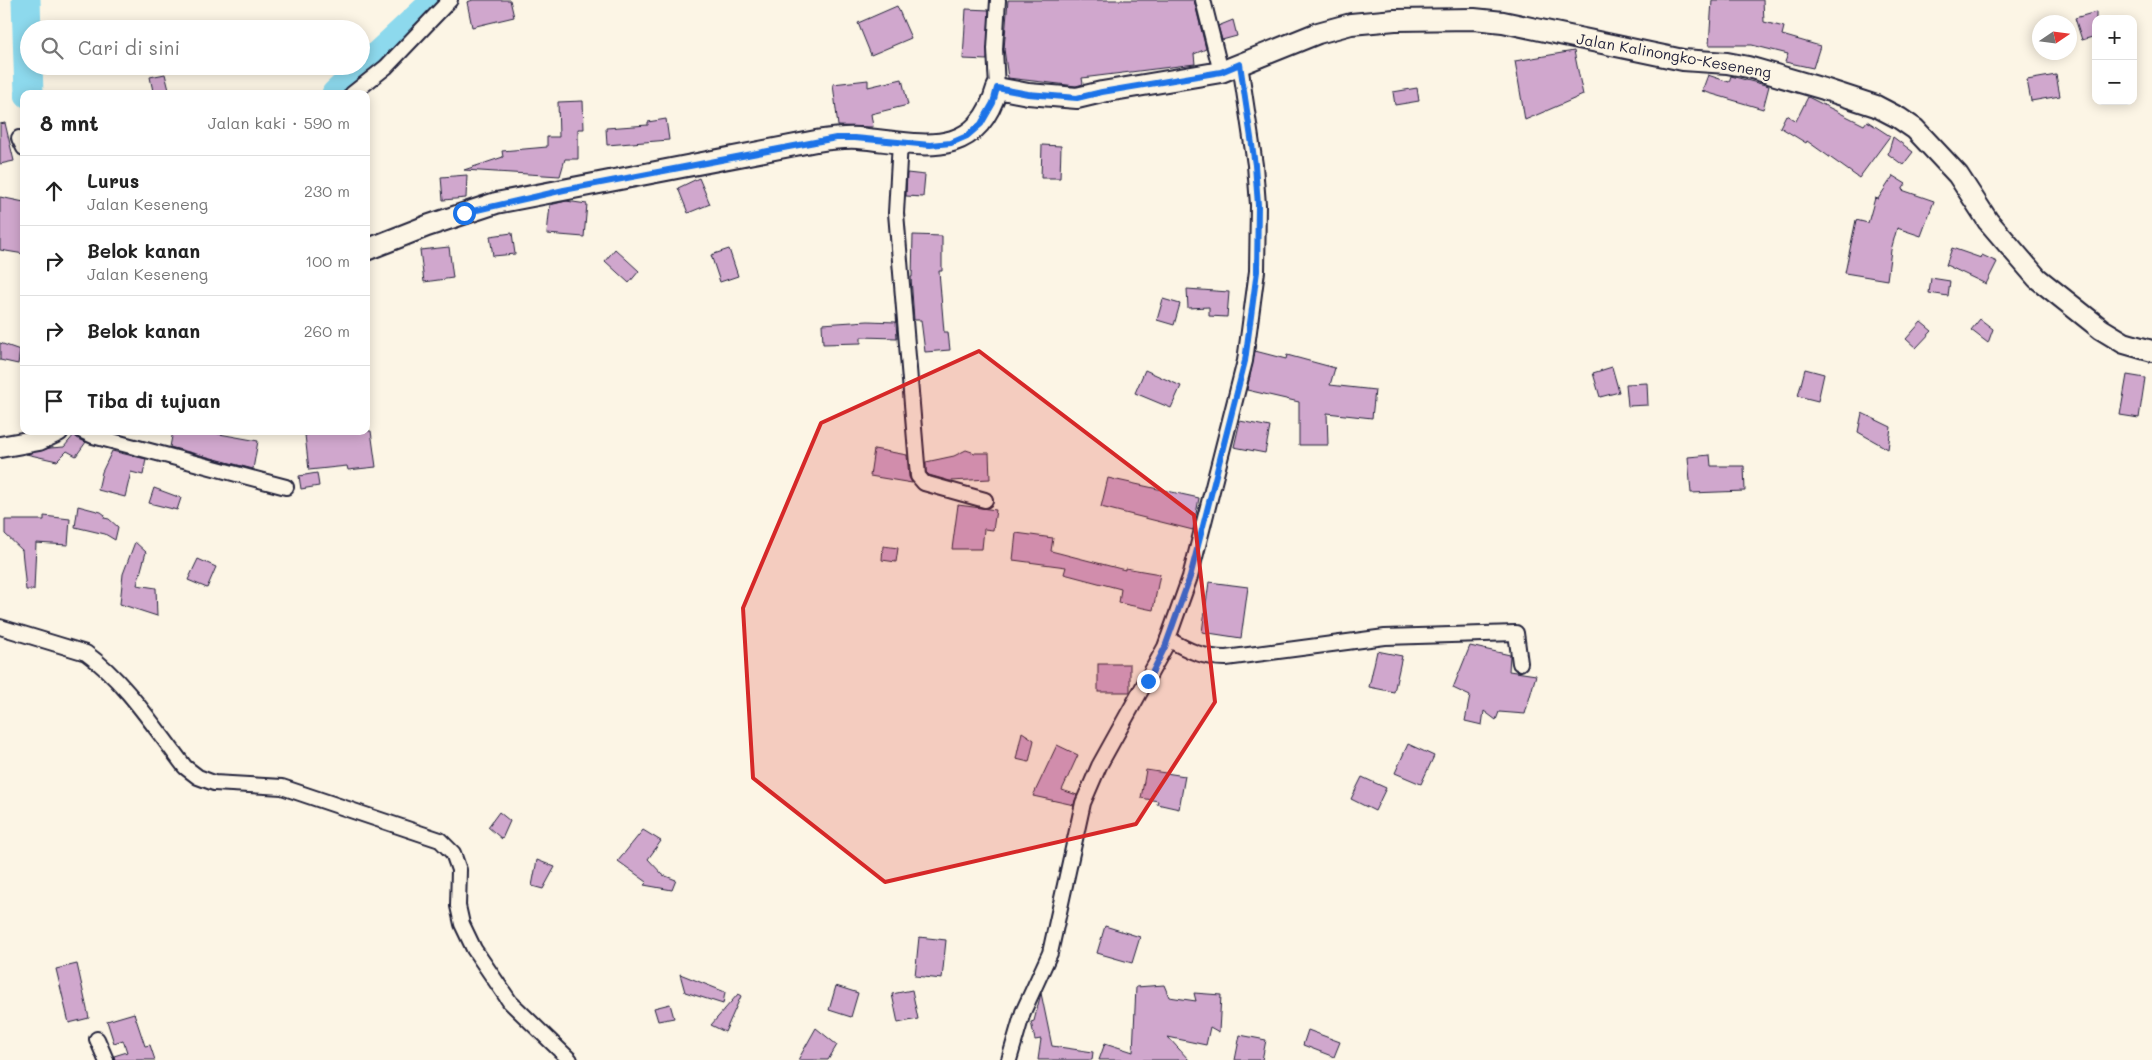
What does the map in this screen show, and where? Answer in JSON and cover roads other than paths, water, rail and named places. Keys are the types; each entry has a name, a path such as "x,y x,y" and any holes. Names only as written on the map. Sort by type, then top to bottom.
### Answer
{"street":[{"path":"357,90 386,67 450,0"},
{"path":"370,248 464,213 516,200 816,141 855,138 944,144 967,136 985,118 997,88 995,49 998,0"},
{"path":"1203,0 1221,72"},
{"name":"Jalan Kalinongko-Keseneng","path":"997,88 1028,94 1077,98 1221,72 1318,33 1351,24 1395,20 1474,19 1503,22 1683,60 1727,63 1785,76 1876,106 1915,129 1958,175 1988,221 2037,278 2100,329 2124,343 2152,351"},
{"path":"1009,1060 1023,1012 1050,953 1083,803 1099,766 1148,681 1168,639 1190,577 1245,361 1257,271 1258,205 1255,165 1240,64"},
{"path":"900,142 896,213 918,476 924,483 985,500"},
{"path":"0,447 39,440 50,435"},
{"path":"91,435 286,486"},
{"path":"0,628 86,652 114,676 185,767 198,777 214,782 282,787 440,840 453,852 458,870 460,915 474,948 510,1002 570,1060"},
{"path":"1168,639 1190,652 1210,658 1226,658 1385,637 1516,633 1520,663"},
{"path":"97,1039 106,1060"}],"waterway":[{"path":"26,0 27,20"},
{"path":"370,62 437,0"},
{"path":"28,75 29,90"},
{"path":"340,90 356,75"}]}
